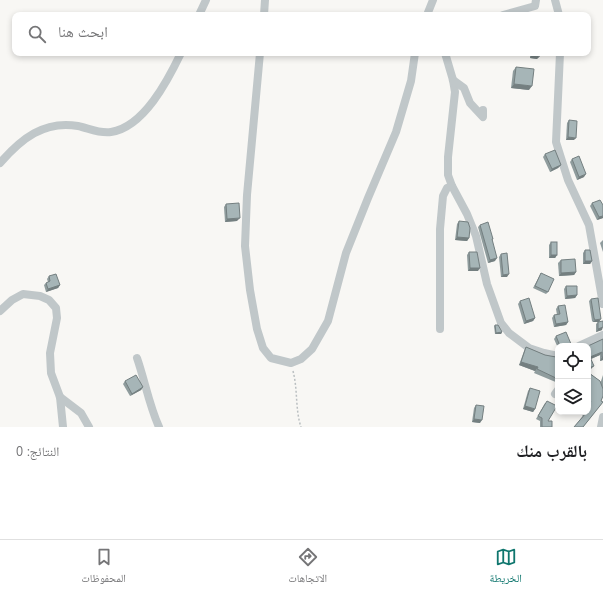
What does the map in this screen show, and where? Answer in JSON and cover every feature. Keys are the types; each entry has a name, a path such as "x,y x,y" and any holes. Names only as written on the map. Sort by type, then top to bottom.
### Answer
{"street":[{"path":"200,12 206,0"},
{"path":"264,12 265,0"},
{"path":"514,12 535,6 536,0"},
{"path":"555,0 558,12"},
{"path":"428,12 433,3"},
{"path":"0,163 20,142 48,127 62,124 109,132 119,130 135,120 157,98 179,56"},
{"path":"260,56 247,195 245,246 250,290 257,328 263,348 270,358 290,363 301,359 312,349 328,321 346,253 396,132 411,81 415,56"},
{"path":"446,56 455,92 448,157 448,175 476,236 487,284 501,323 509,333 529,348 555,355"},
{"path":"560,56 556,142 568,180 589,225 603,304"},
{"path":"453,80 464,88 470,103 483,117 483,110"},
{"path":"440,329 440,229 443,196 447,188 452,186"},
{"path":"0,311 12,300 23,294 40,296 49,300 56,308 57,318 50,353 51,373 60,397 63,427"},
{"path":"586,343 603,336"},
{"path":"137,358 159,427"},
{"path":"60,397 81,413 89,427"},
{"path":"601,427 603,417"}],"path":[{"path":"290,363 296,383 297,406 301,427"}],"building":[{"path":"516,67 534,69 532,86 514,84"},
{"path":"569,120 577,121 576,138 568,137"},
{"path":"555,150 561,165 552,169 545,154"},
{"path":"579,156 586,174 579,177 572,159"},
{"path":"600,200 603,205 603,216 599,217 592,203"},
{"path":"239,203 240,218 227,219 226,204"},
{"path":"459,221 468,222 470,228 469,238 457,237"},
{"path":"488,222 497,258 490,260 480,225"},
{"path":"551,242 557,242 557,255 551,255"},
{"path":"585,250 590,250 592,261 585,261"},
{"path":"469,252 477,252 480,268 470,268"},
{"path":"507,253 509,274 503,275 501,254"},
{"path":"575,259 576,272 561,273 561,260"},
{"path":"541,273 554,279 548,292 535,286"},
{"path":"56,274 60,285 48,289 46,283 50,281 49,276"},
{"path":"566,286 577,286 577,295 567,296"},
{"path":"529,298 535,318 526,321 520,301"},
{"path":"598,298 601,319 595,320 591,299"},
{"path":"565,305 568,322 556,324 554,315 560,314 558,306"},
{"path":"603,321 603,327 598,329 598,322"},
{"path":"495,325 498,325 502,332 496,333"},
{"path":"566,332 571,343 559,343 556,336"},
{"path":"603,339 603,357 602,352 591,357 591,345"},
{"path":"526,347 545,355 555,357 555,378 537,369 538,367 521,362"},
{"path":"591,359 594,366 591,367"},
{"path":"591,374 600,381 603,389 601,401 603,402 583,427 574,427 584,415 591,415"},
{"path":"136,375 143,387 132,394 125,381"},
{"path":"530,388 540,391 535,409 525,406"},
{"path":"547,401 555,405 555,409 548,421 552,421 552,427 542,427 542,418 538,416"},
{"path":"476,405 484,406 482,420 474,419"}]}
